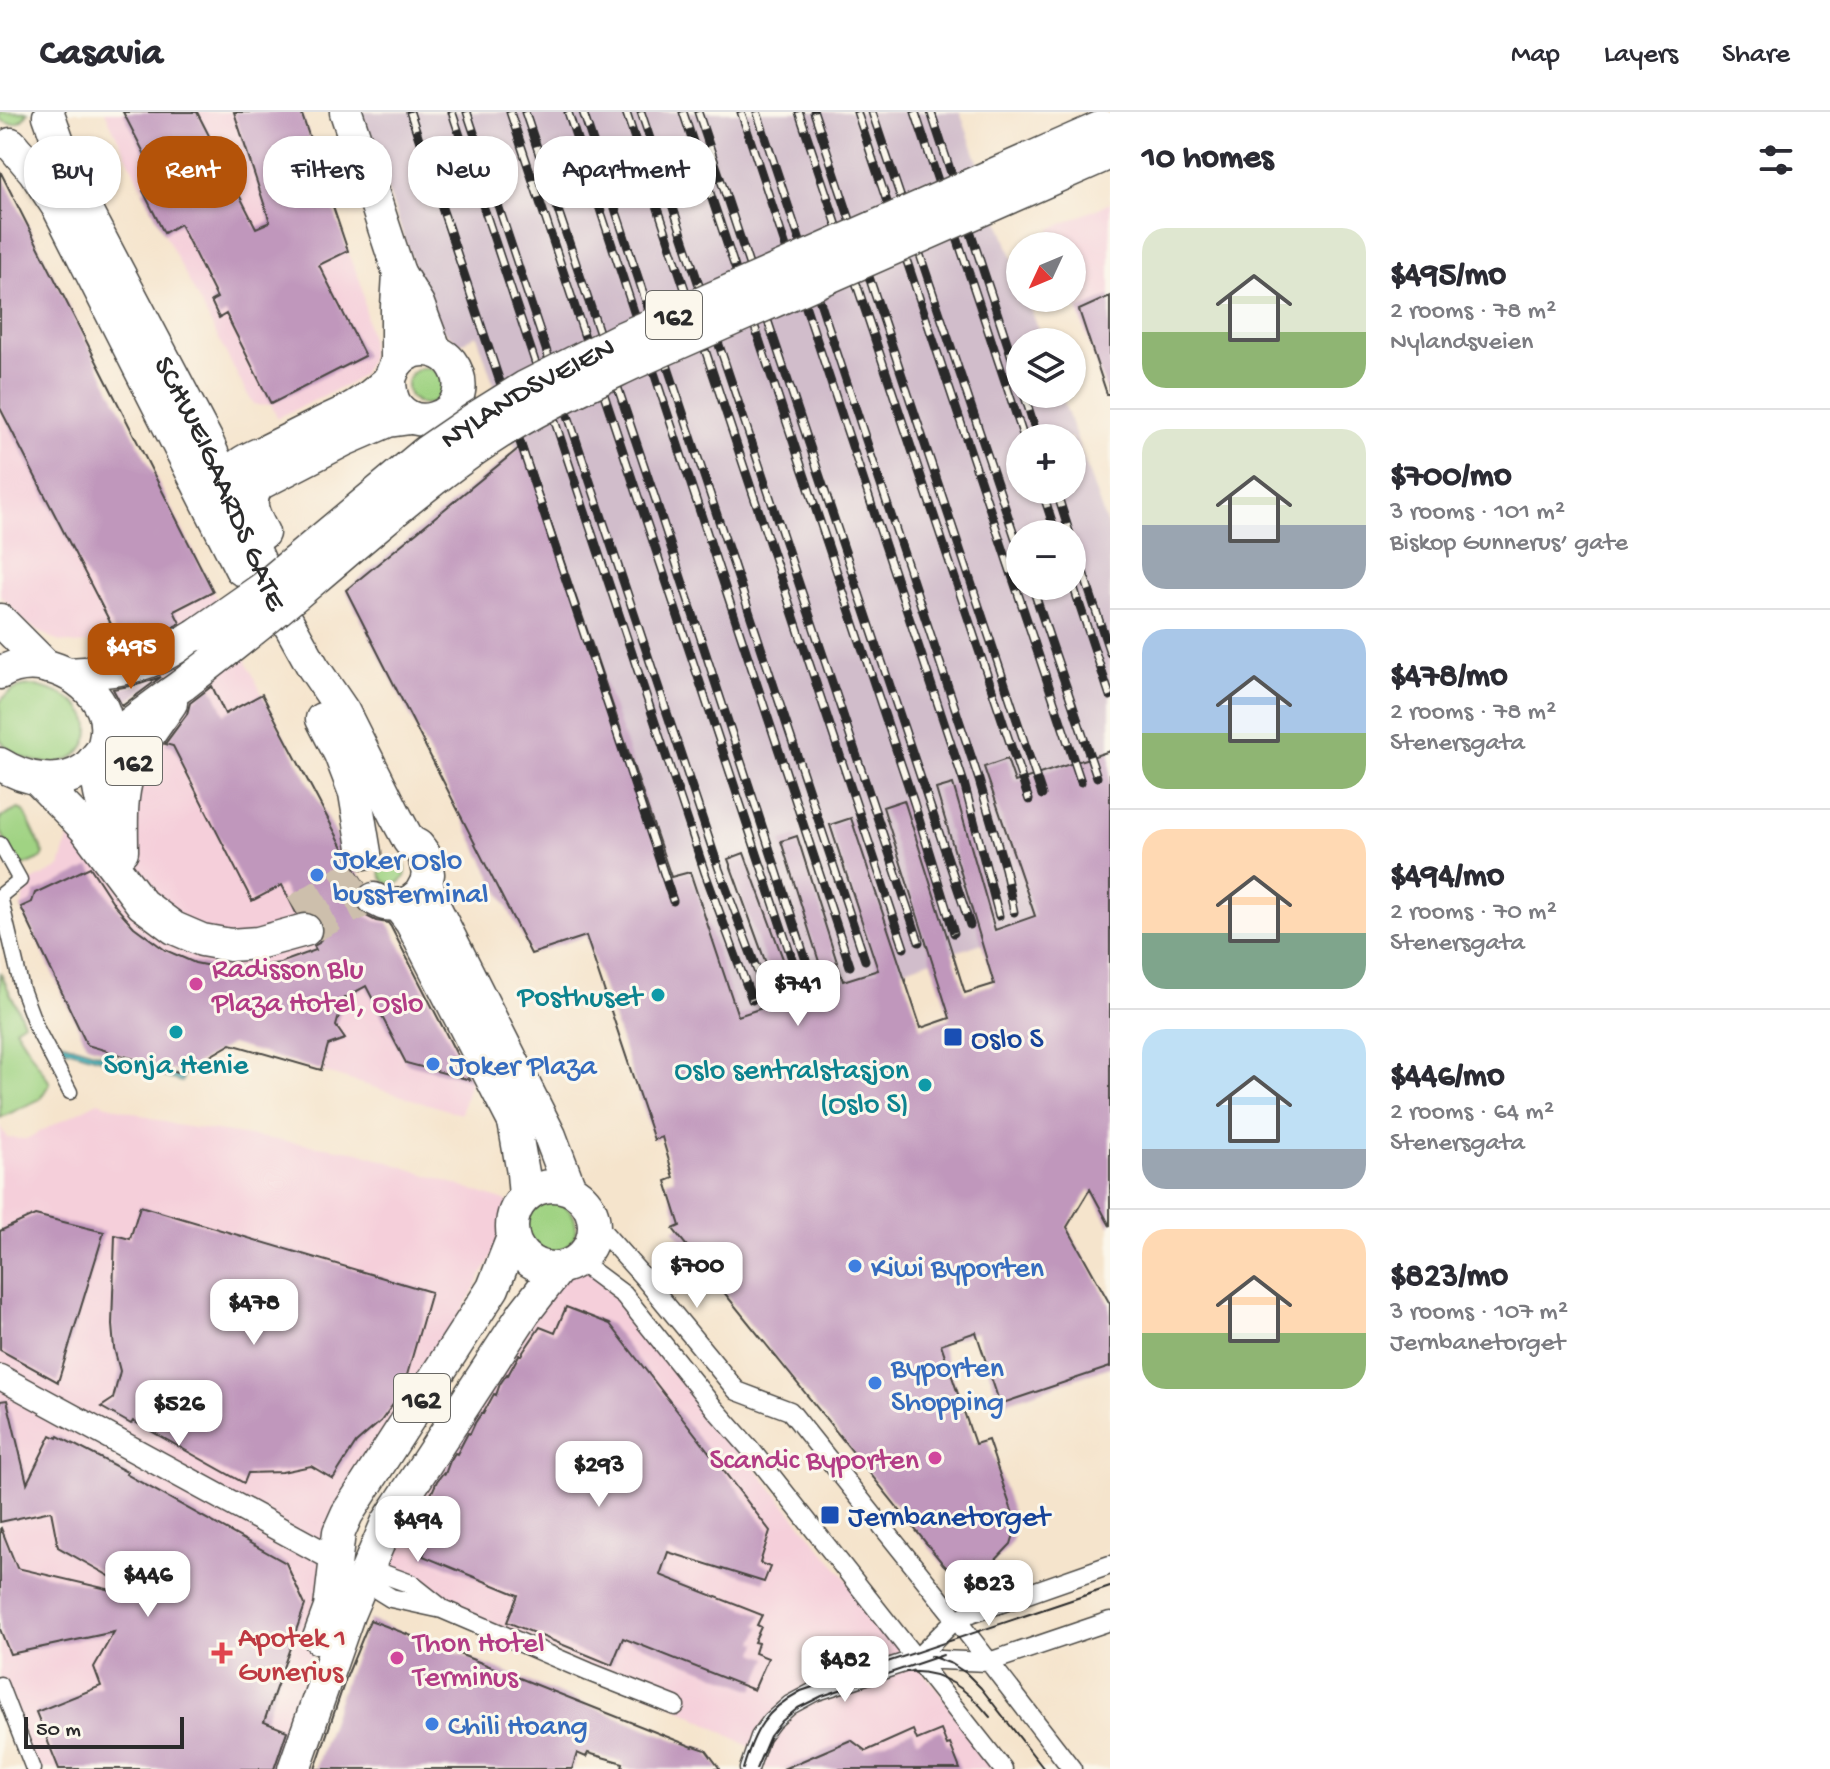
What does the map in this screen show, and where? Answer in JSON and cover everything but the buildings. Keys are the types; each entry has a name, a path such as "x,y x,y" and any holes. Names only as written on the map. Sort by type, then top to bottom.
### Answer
{"highway":[{"name":"162","path":"343,711 304,614 253,514 251,499 255,487 344,440 388,421 435,419 454,404 459,392 455,368 447,358 436,352 418,304 399,273 346,112"},
{"name":"162","path":"11,143 38,133 49,114"},
{"name":"SCHWEIGAARDS GATE","path":"49,114 76,192 206,439 232,472 279,606 313,667 343,711 409,841 424,854 428,874 426,883 436,910 550,1136 570,1189"},
{"name":"NYLANDSVEIEN","path":"0,673 29,664 58,670 113,670 158,658 262,589 426,452 477,417 558,369 1110,124"},
{"name":"SCHWEIGAARDS GATE","path":"11,143 59,209 218,526 340,754 355,793 369,879 411,922 514,1122 525,1196"},
{"name":"NYLANDSVEIEN","path":"0,764 37,779 55,780 83,770 100,752 273,613 414,494 491,439 571,392 1110,153"},
{"name":"162","path":"399,273 391,394 398,408 410,418"},
{"path":"232,472 369,397 405,355 426,349 436,352"},
{"name":"162","path":"218,526 215,500 219,486 232,472"},
{"name":"162","path":"0,620 58,670 90,692 103,709 107,729 100,752 102,804 108,825 122,851 134,896"},
{"name":"162","path":"122,851 128,775 141,748 184,684"},
{"name":"162","path":"37,779 85,828 134,896 151,913 174,928 202,940 230,945 258,943 270,938 285,920 300,920"},
{"path":"409,841 397,837 373,843 369,879 410,902 420,894 426,883"},
{"path":"525,1196 545,1186 557,1185 570,1189"},
{"name":"162","path":"294,1769 365,1574 387,1523 524,1313 568,1264 591,1244 594,1222 591,1209 582,1197 570,1189"},
{"name":"162","path":"314,1712 313,1653 330,1608 339,1532 347,1514 493,1288 513,1237 512,1221 517,1205 525,1196"},
{"path":"513,1237 524,1257 534,1263 545,1267 568,1264"},
{"path":"336,1560 365,1574"}],"street":[{"path":"0,844 20,880 0,896 22,989 37,1029 70,1092"},
{"path":"594,1222 737,1391 790,1411 1072,1769"},
{"path":"568,1264 624,1295 752,1451 1003,1769"},
{"path":"0,1377 336,1560"},
{"path":"916,1659 956,1619 1110,1565"},
{"path":"365,1574 391,1598 442,1609 675,1706"},
{"path":"749,1769 760,1737 782,1711 814,1692 916,1659 989,1662 1110,1621"},
{"path":"0,1684 33,1769"}],"shaded area":[{"path":"105,112 301,112 309,136 263,136 263,208 333,208 361,283 371,346 363,373 349,384 277,418 271,404 254,404 152,208 247,208 247,136 137,136 137,178 121,145 121,136 117,136"},
{"path":"361,112 960,112 1006,240 1006,312 1032,312 1038,328 1006,328 1006,408 1066,408 1072,424 1006,424 1006,504 1086,504 1086,465 1110,534 1110,762 996,803 1038,924 723,1031 671,908 477,335 459,344 441,328 429,310 392,202 392,136 369,136"},
{"path":"0,171 341,846 408,956 460,1054 470,1080 461,1114 231,1044 87,1045 21,907 28,883 60,867 69,836 133,810 136,781 168,733 118,641 77,644 57,641 22,620 0,595"},
{"path":"1110,203 1110,404 1078,312 1086,312 1086,232 1051,232 1050,229"},
{"path":"98,1102 175,1125 359,1152 517,1205 512,1221 355,1503 330,1608 313,1654 294,1769 33,1769 0,1684 0,1126 7,1138 26,1139"},
{"path":"559,1268 592,1270 1003,1769 749,1769 754,1749 675,1706 367,1568"}],"green space":[{"path":"0,112 28,112 23,119 12,123 0,119"},
{"path":"425,368 437,374 443,386 437,398 425,404 413,398 407,386 413,374"},
{"path":"36,686 69,698 86,716 88,737 79,753 72,758 56,763 30,760 13,752 0,739 0,702 15,689"},
{"path":"18,809 24,811 44,854 42,858 19,868 0,830 0,818"},
{"path":"393,858 402,862 406,871 402,880 393,884 384,880 380,871 384,862"},
{"path":"0,972 24,1022 15,1028 50,1083 40,1099 0,1118"},
{"path":"551,1202 569,1209 576,1227 569,1245 551,1252 533,1245 526,1227 533,1209"}],"water":[{"path":"53,1040 183,1078 182,1082 56,1046"}],"tunnel":[{"path":"296,911 357,872"},
{"path":"305,930 371,897"}],"tram line":[{"path":"743,1769 763,1723 778,1706 801,1691 1110,1587"},
{"path":"756,1769 770,1736 798,1708 822,1696 943,1655"},
{"path":"930,1656 966,1673 1044,1769"},
{"path":"906,1672 931,1674 953,1683 973,1698 990,1717"}],"railway":[{"path":"410,112 673,901"},
{"path":"452,112 705,873 752,1000"},
{"path":"467,112 719,869 766,994"},
{"path":"510,112 800,983"},
{"path":"525,112 812,979"},
{"path":"568,112 850,966"},
{"path":"583,112 865,960"},
{"path":"626,112 904,948"},
{"path":"641,112 919,942"},
{"path":"683,112 914,803 954,933"},
{"path":"698,112 970,925"},
{"path":"741,112 964,783 999,916"},
{"path":"757,112 979,780 1014,912"},
{"path":"799,112 1029,800"},
{"path":"814,112 1042,795"},
{"path":"857,112 1081,782"},
{"path":"872,112 1009,520"},
{"path":"915,112 1019,424"},
{"path":"931,112 1006,340"},
{"path":"1028,408 1034,424"},
{"path":"1046,504 1052,520"},
{"path":"1060,504 1066,520"},
{"path":"1086,581 1110,653"},
{"path":"1037,600 1097,777"},
{"path":"1078,600 1110,696"}],"place":[{"name":"Joker Oslo bussterminal","path":"317,875"},
{"name":"Radisson Blu Plaza Hotel, Oslo","path":"196,984"},
{"name":"Posthuset","path":"658,995"},
{"name":"Sonja Henie","path":"176,1032"},
{"name":"Oslo S","path":"953,1037"},
{"name":"Joker Plaza","path":"433,1064"},
{"name":"Oslo sentralstasjon (Oslo S)","path":"925,1085"},
{"name":"Kiwi Byporten","path":"855,1266"},
{"name":"Byporten Shopping","path":"875,1383"},
{"name":"Scandic Byporten","path":"935,1458"},
{"name":"Jernbanetorget","path":"830,1515"},
{"name":"Apotek 1 Gunerius","path":"222,1653"},
{"name":"Thon Hotel Terminus","path":"397,1658"},
{"name":"Chili Hoang","path":"432,1724"}]}
